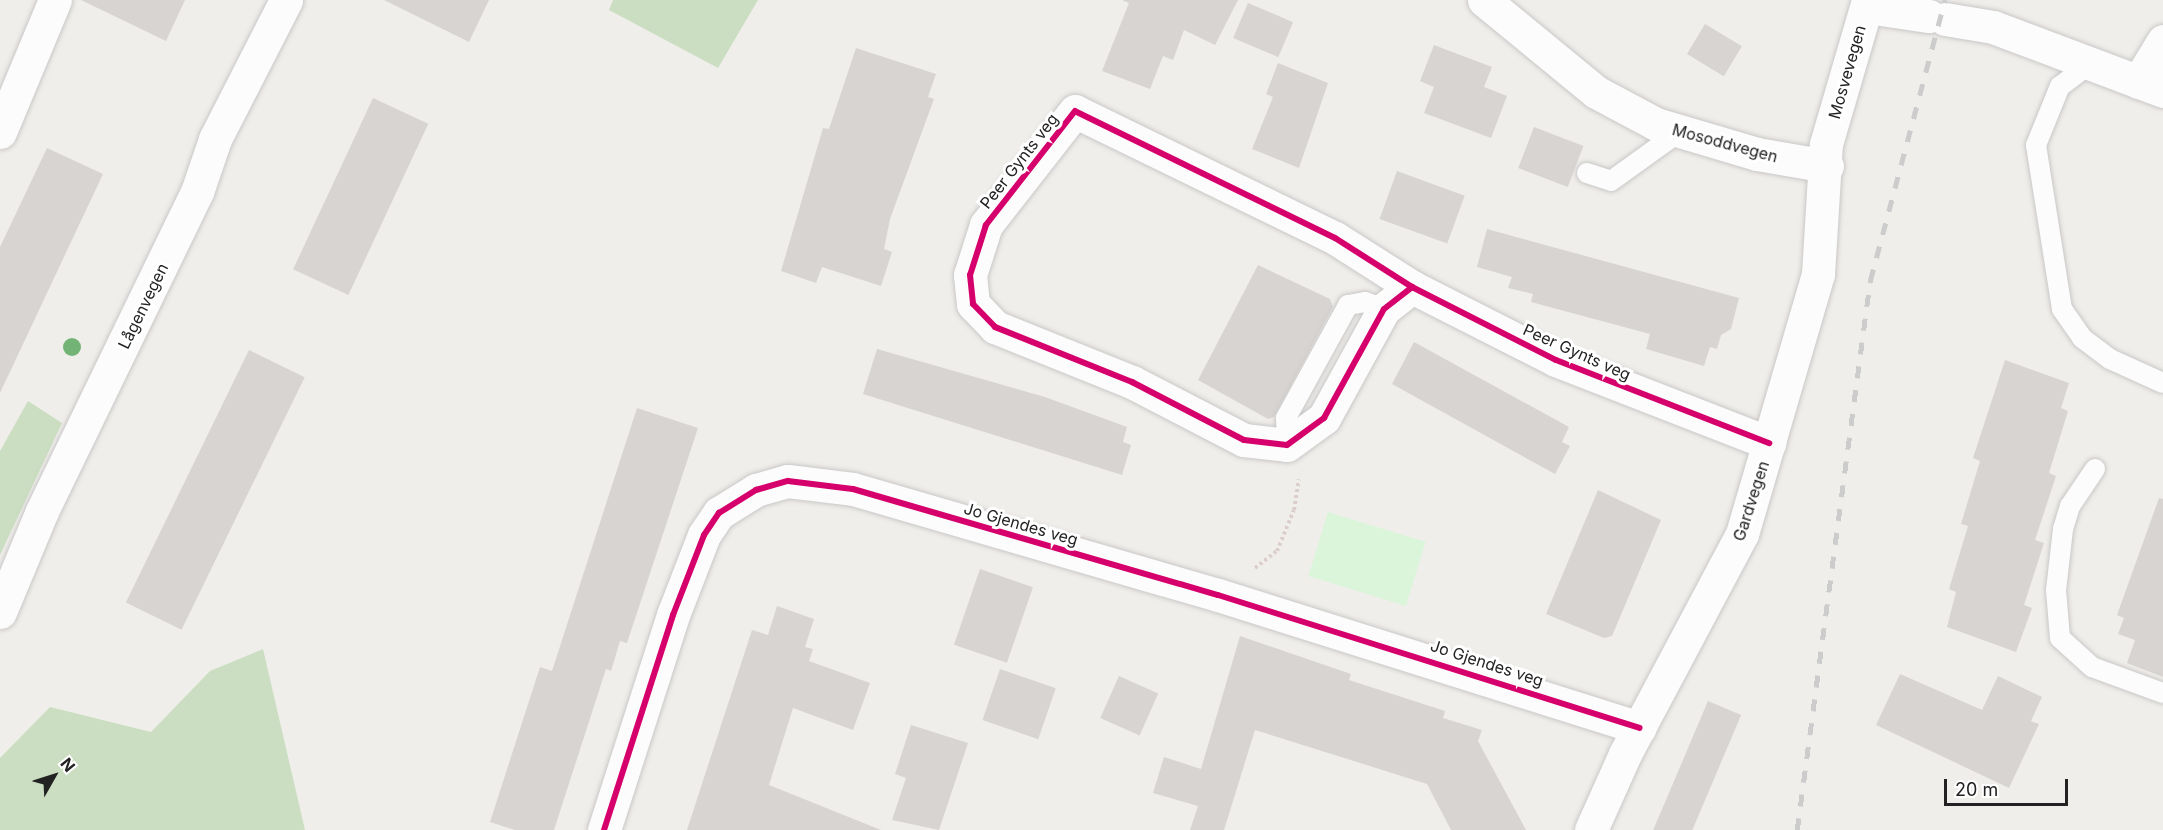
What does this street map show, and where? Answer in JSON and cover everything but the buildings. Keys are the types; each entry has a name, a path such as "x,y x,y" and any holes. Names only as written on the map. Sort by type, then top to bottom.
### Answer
{"street":[{"path":"0,132 55,0"},
{"name":"Lågenvegen","path":"0,612 42,512 197,192 215,139 286,0"},
{"name":"Mosoddvegen","path":"1484,0 1518,31 1596,92 1679,132 1757,154 1826,155"},
{"path":"1509,0 1518,31"},
{"path":"1867,3 1993,27 2150,87 2163,41"},
{"name":"Mosvevegen","path":"1826,155 1867,3"},
{"name":"Peer Gynts veg","path":"1287,445 1244,440 1132,382 995,327 974,304 970,275 986,225 1029,165 1075,111 1335,238 1412,287 1556,360 1769,443"},
{"name":"Gardvegen","path":"1591,830 1640,728 1742,534 1818,274 1826,155"},
{"path":"1287,445 1324,418 1384,309 1412,287"},
{"name":"Jo Gjendes veg","path":"604,830 669,626 704,535 719,513 756,490 788,481 853,489 1218,595 1640,728"}],"lane":[{"path":"2091,63 2060,86 2036,145 2062,309 2082,338 2110,359 2163,383"},
{"path":"1587,173 1611,181 1679,132"},
{"path":"2095,469 2070,506 2063,530 2056,590 2060,638 2092,667 2163,693"}],"path":[{"path":"1218,595 1277,551 1299,480 1287,445"}],"green space":[{"path":"613,0 758,0 718,68 609,10"},
{"path":"28,401 62,423 0,555 0,451"},
{"path":"1328,512 1426,542 1406,606 1308,576"},
{"path":"263,649 305,830 0,830 0,758 50,707 151,732 210,671"}],"railway":[{"path":"1797,830 1870,281 1945,0"}],"cycle path":[{"path":"1412,287 1335,238 1075,111 986,225 970,275 973,304 995,327 1132,382 1244,440 1287,445 1324,418 1384,309 1412,287 1556,360 1769,443"},
{"path":"604,830 673,615 704,535 719,513 756,490 788,481 853,489 1218,595 1640,728"}]}
